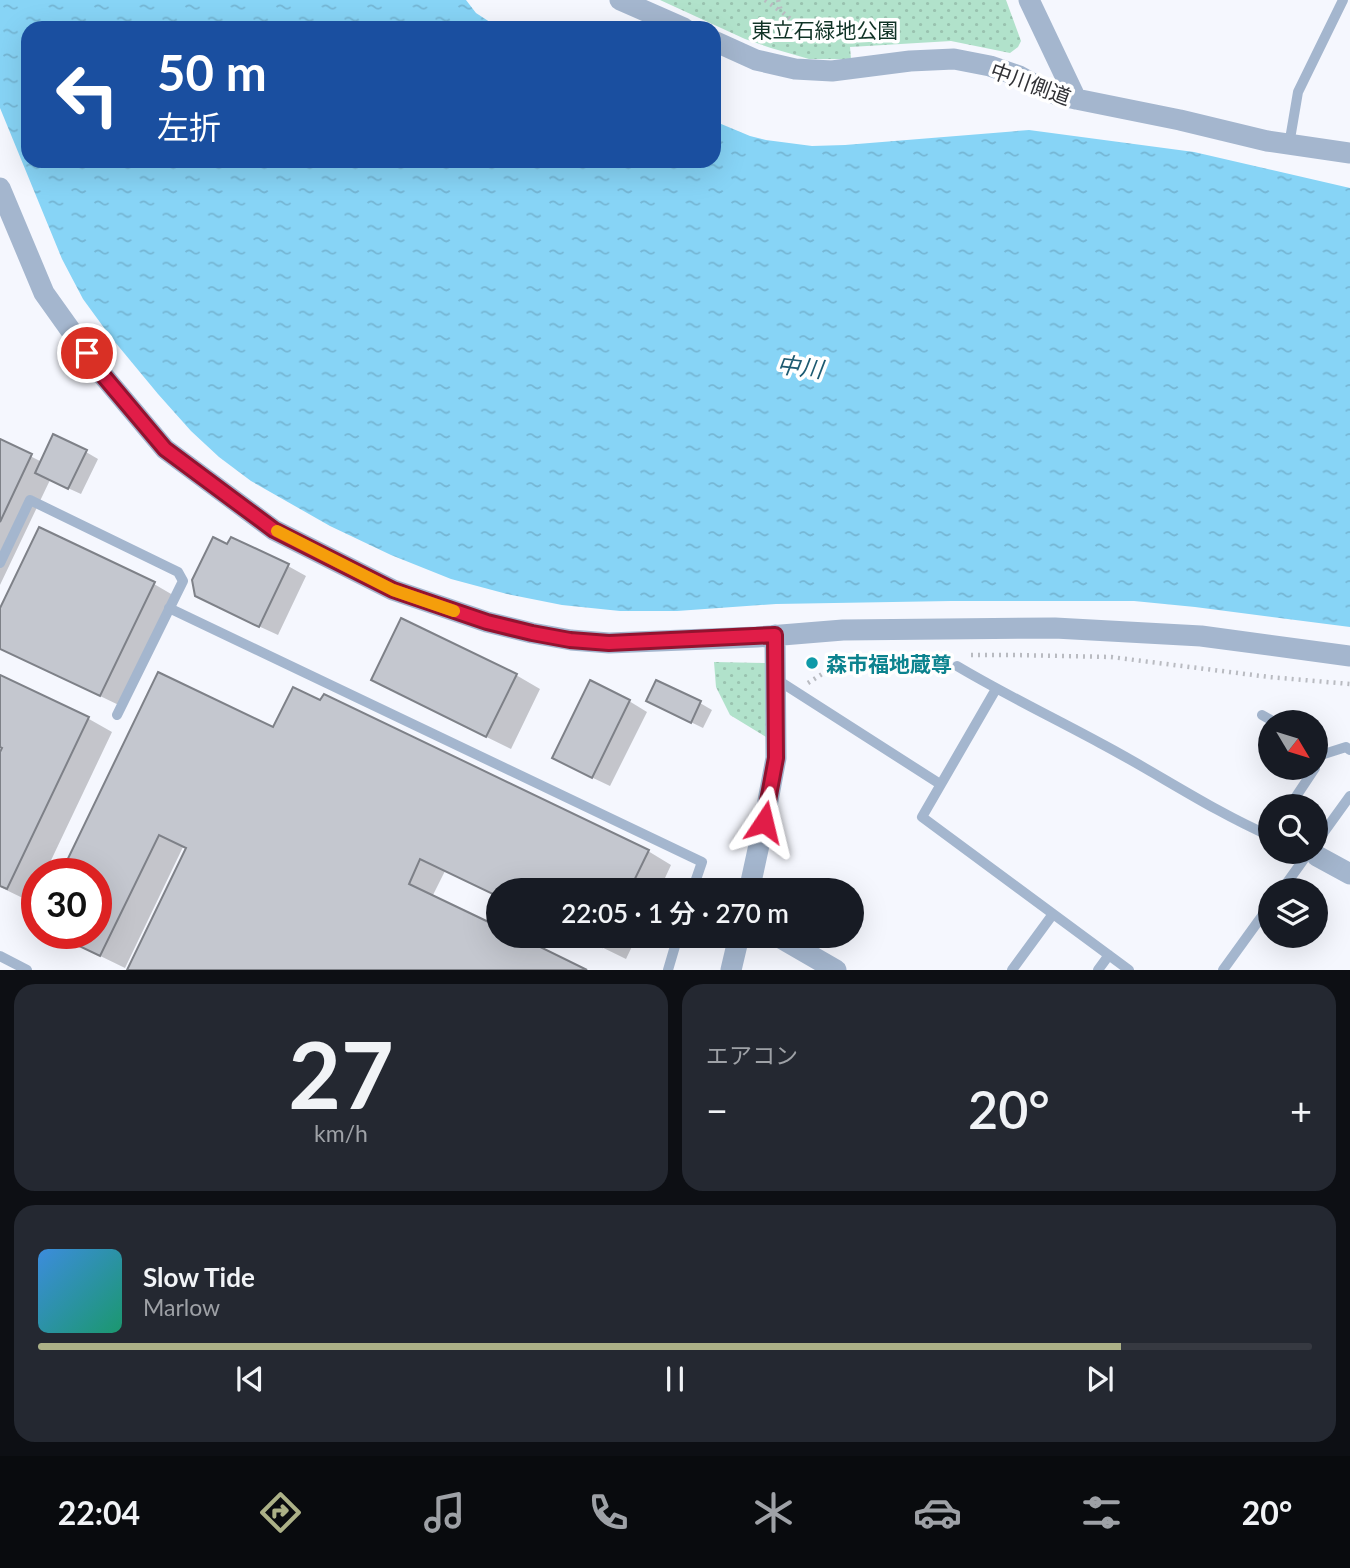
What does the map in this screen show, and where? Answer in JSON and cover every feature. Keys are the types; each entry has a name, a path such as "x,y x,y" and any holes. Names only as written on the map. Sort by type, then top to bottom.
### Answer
{"street":[{"path":"620,0 668,21"},
{"path":"1029,0 1076,99"},
{"path":"1019,76 1039,67 1043,62 1041,27"},
{"name":"中川側道","path":"721,44 756,60 795,69 832,71 910,61 954,59 990,66 1019,76 1048,91 1076,99 1289,145 1350,153"},
{"path":"0,188 44,293 101,373 165,449 274,530 393,590 487,622 570,640 609,643 843,630 1055,628 1201,636 1350,656"},
{"path":"752,878 776,758 775,635"},
{"path":"1328,862 1350,874"},
{"path":"731,970 736,948"},
{"path":"798,948 836,970"}],"lane":[{"path":"1289,145 1298,92 1343,0"},
{"path":"0,563 30,500 178,572 183,581 117,715"},
{"path":"169,608 702,862 696,878"},
{"path":"954,661 996,689 1258,831"},
{"path":"776,679 940,784"},
{"path":"996,689 922,817 1129,970"},
{"path":"1328,750 1346,747 1350,750"},
{"path":"1328,826 1350,796"},
{"path":"1012,970 1053,914"},
{"path":"1223,970 1258,922"},
{"path":"668,970 674,948"},
{"path":"1098,970 1109,955"},
{"path":"0,956 27,970"}],"path":[{"path":"765,0 807,33 822,41 846,36"},
{"path":"778,0 781,11"},
{"path":"964,655 1111,657 1269,677 1350,684"},
{"path":"795,691 830,669 896,659 954,661"}],"green space":[{"name":"東立石緑地公園","path":"660,0 1006,0 1021,41 1010,53 951,41 850,47 851,59 809,59 745,39 721,28 721,21 706,21"},
{"path":"714,662 765,663 766,737 730,715 716,687"}],"water":[{"path":"0,0 466,0 476,13 488,21 21,21 21,159 0,108"},
{"name":"中川","path":"721,124 766,140 812,146 1029,130 1194,152 1350,188 1350,627 1134,601 776,604 677,611 620,611 562,605 451,579 330,526 251,481 219,457 191,431 110,336 83,299 62,259 25,168 721,168"}],"building":[{"path":"53,434 87,450 68,489 35,473"},
{"path":"0,439 32,454 0,522"},
{"path":"39,527 155,582 100,696 0,649 0,608"},
{"path":"213,537 227,544 231,537 289,564 259,627 195,596 192,580"},
{"path":"401,618 517,674 486,737 371,680"},
{"path":"158,672 273,727 293,687 320,700 324,694 649,850 635,878 486,878 486,891 420,859 409,884 486,921 486,948 542,948 587,970 127,970 186,848 159,835 112,931 112,858 68,858"},
{"path":"0,675 89,717 7,889 0,886"},
{"path":"590,680 630,700 592,778 552,758"},
{"path":"656,680 701,701 691,723 646,701"},
{"path":"85,949 103,949 100,956"}],"slow traffic":[{"path":"277,531 393,590 454,611"}],"place":[{"name":"森市福地蔵尊","path":"812,663"}],"route":[{"path":"87,353 165,449 274,530 393,590 487,622 570,640 609,643 775,635 776,758 764,822"}]}
